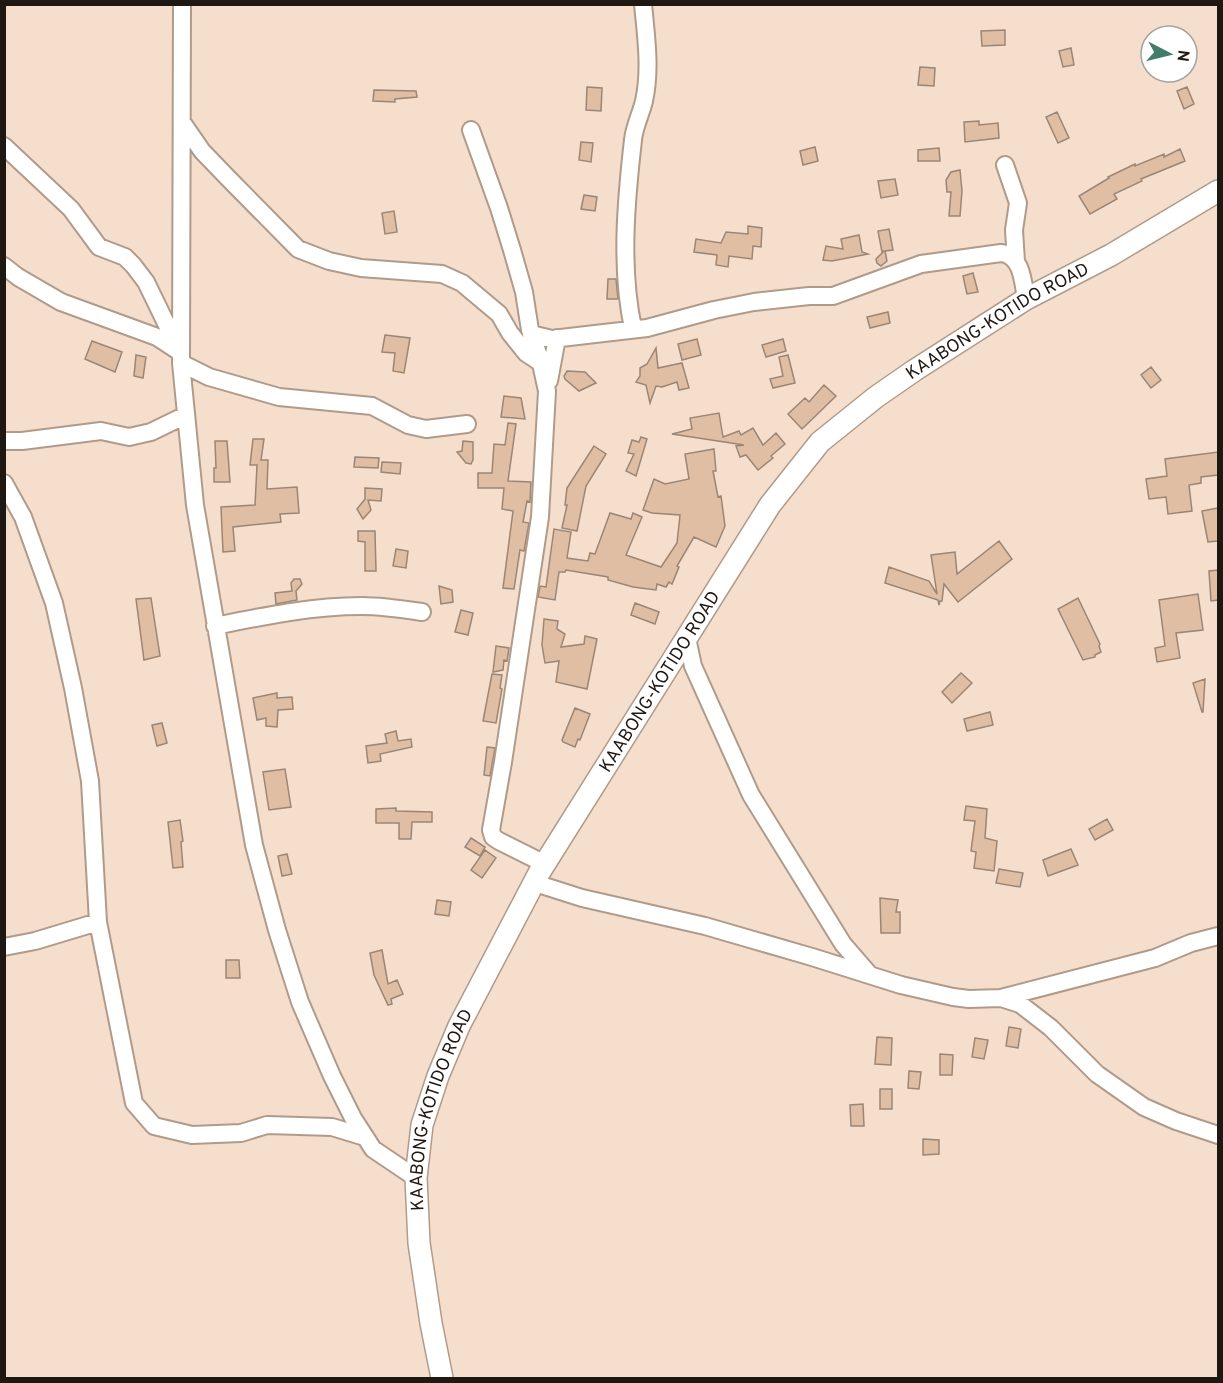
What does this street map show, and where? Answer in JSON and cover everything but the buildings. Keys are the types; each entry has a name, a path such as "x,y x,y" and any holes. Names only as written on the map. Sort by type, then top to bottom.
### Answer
{"main road":[{"name":"KAABONG-KOTIDO ROAD","path":"442,1378 419,1243 416,1178 422,1125 438,1076 459,1026 545,864 770,505 820,442 876,397 1026,298 1111,255 1218,191"}],"street":[{"path":"182,4 181,358 195,505 254,845 277,930 300,1002 332,1076 353,1118 373,1149 416,1178"},
{"path":"633,328 626,290 625,258 633,137 644,100 648,56 643,4"},
{"path":"182,122 202,151 298,249 329,261 361,268 442,274 462,283 499,314 526,353 541,363"},
{"path":"471,130 512,250 547,391"},
{"path":"4,146 71,209 99,247 125,257 133,265 146,282 181,358"},
{"path":"1005,165 1018,203 1014,230 1016,262"},
{"path":"531,334 557,338 647,328 754,302 809,296 833,296 858,289 921,264 1001,253 1012,257 1016,262 1026,298"},
{"path":"4,266 18,277 61,302 157,338 209,377 279,397 372,406 408,425 426,429 467,424"},
{"path":"545,864 499,841 493,837 491,830 540,517 547,391 557,338"},
{"path":"4,441 22,441 100,431 129,437 151,432 186,415"},
{"path":"4,483 23,517 54,603 73,688 90,781 98,922 134,1103 154,1126 192,1135 241,1133 267,1125 332,1127 365,1137"},
{"path":"215,626 274,614 329,607 364,606 422,612"},
{"path":"687,638 693,666 751,795 843,944 869,975"},
{"path":"535,883 582,898 705,926 901,985 954,997 978,999 1001,998 1155,958 1191,943 1218,936"},
{"path":"4,947 35,941 98,922"},
{"path":"1001,998 1020,1004 1036,1014 1097,1074 1144,1107 1218,1135"}]}
